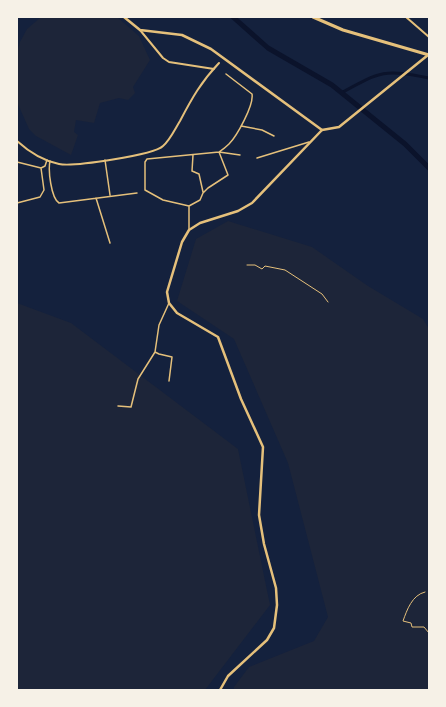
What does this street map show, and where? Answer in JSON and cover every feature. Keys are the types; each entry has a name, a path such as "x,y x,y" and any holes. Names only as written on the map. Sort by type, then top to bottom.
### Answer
{"highway":[{"path":"313,17 343,30 429,54"}],"main road":[{"path":"124,17 140,30 182,35 211,49 322,130 336,129 348,121 429,54"},
{"path":"220,690 228,676 267,640 276,621 276,588 264,544 259,515 263,447 241,399 218,337 177,313 169,303 167,292 168,285 182,242 189,230 200,223 238,211 252,203 322,130"}],"street":[{"path":"406,17 429,37"},
{"path":"140,30 163,58 169,62 214,69"},
{"path":"17,141 49,161 71,165 154,152 163,147 204,79 219,63"},
{"path":"219,152 229,144 241,126 252,103 252,94 226,74"},
{"path":"241,126 262,130 274,136"},
{"path":"257,158 311,141"},
{"path":"219,152 228,175 203,193 200,200 189,206 163,200 145,190 145,162 147,159 219,152 240,155"},
{"path":"192,155 192,170 199,174 203,193"},
{"path":"104,160 110,195"},
{"path":"17,162 41,168 49,161"},
{"path":"49,161 54,198 57,202 62,203 110,195 137,193"},
{"path":"17,203 40,197 44,190 41,168"},
{"path":"96,198 110,243"},
{"path":"189,206 189,230"},
{"path":"118,406 132,407 138,379 156,352 159,325 169,303"},
{"path":"156,352 172,357 169,381"}],"path":[{"path":"247,265 255,265 262,269 264,266 285,270 322,294 328,302"},
{"path":"425,592 421,593 409,605 404,621 411,623 412,627 424,627 429,633"}],"shaded area":[{"path":"41,17 117,17 139,36 150,60 133,87 135,93 128,100 119,98 100,103 94,123 76,120 74,132 78,135 71,155 36,136 29,129 17,102 17,53 20,42 27,29"},
{"path":"228,221 312,247 368,286 423,319 429,329 429,690 234,690 234,687 249,667 314,641 328,617 288,463 234,339 177,301 196,239"},
{"path":"17,303 71,323 238,449 270,605 205,690 17,690"}],"waterway":[{"path":"233,17 268,48 332,85 405,144 429,168"},
{"path":"341,93 365,80 383,74 402,73 429,78"}]}
